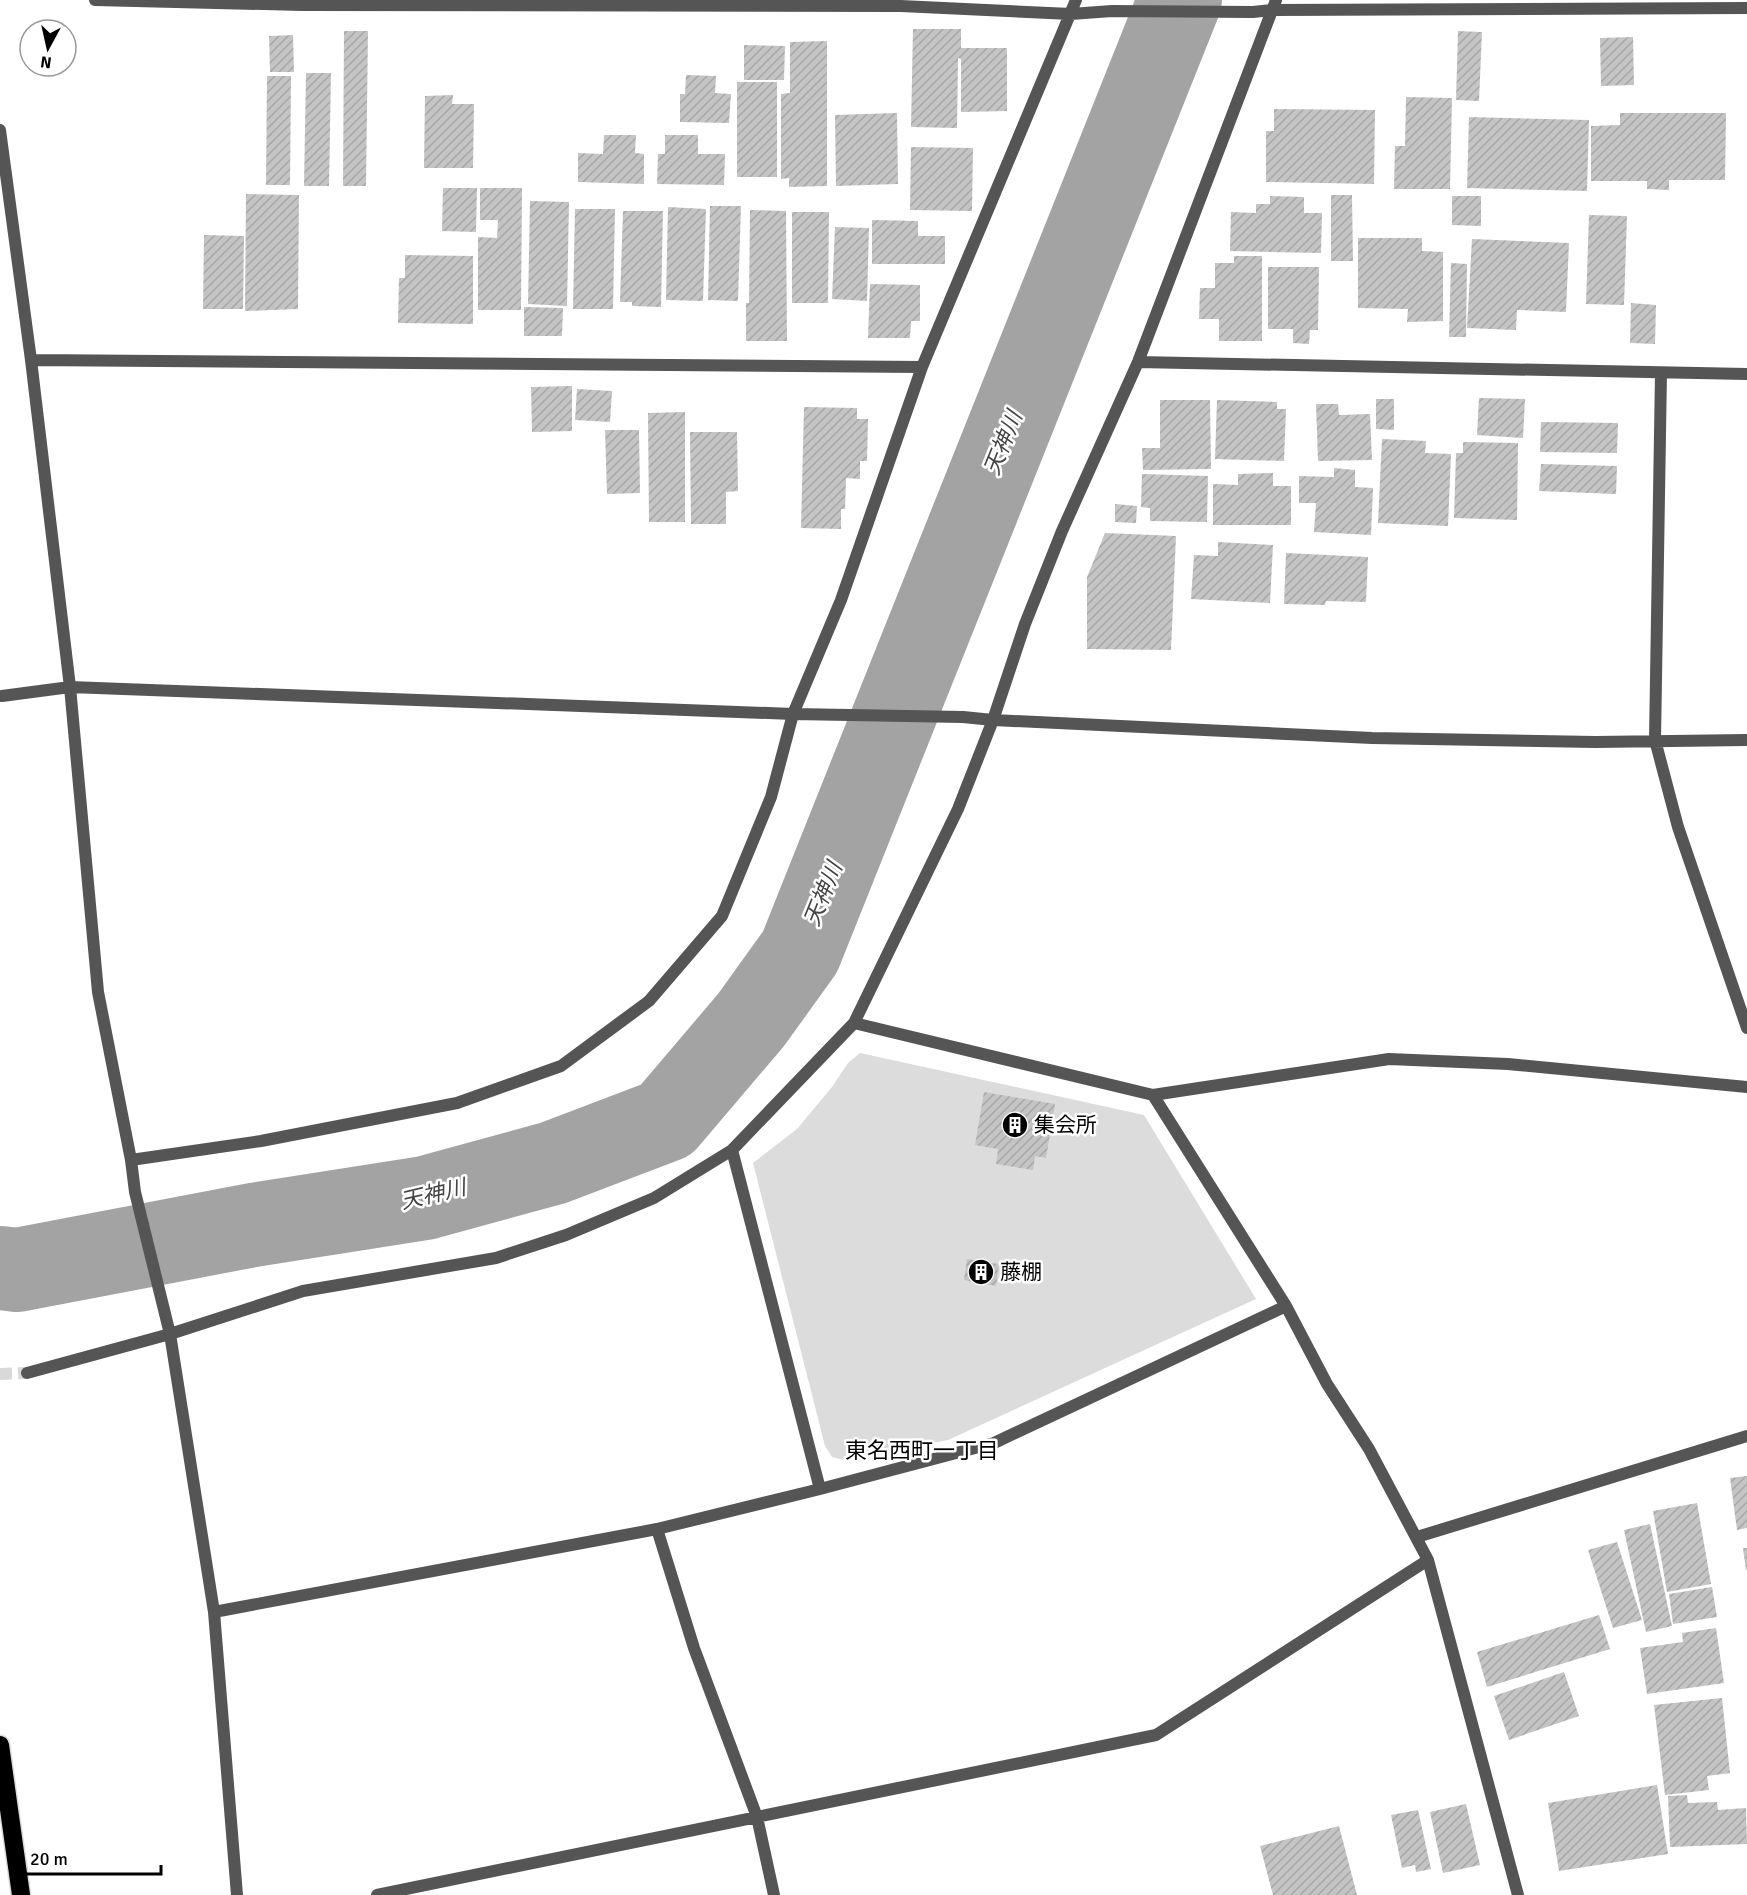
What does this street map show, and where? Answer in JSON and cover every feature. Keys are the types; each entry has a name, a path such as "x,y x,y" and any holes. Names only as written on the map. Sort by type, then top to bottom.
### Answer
{"highway":[{"path":"0,1745 21,1895"}],"street":[{"path":"95,0 901,6 1071,14 1112,11 1253,12 1274,5 1747,8"},
{"path":"131,1160 261,1141 457,1103 561,1066 649,1001 722,916 771,797 793,714 841,600 922,367 1076,0"},
{"path":"27,1373 170,1334 303,1291 496,1258 566,1234 654,1197 732,1150 854,1023 958,809 993,720 1041,583 1138,362 1274,5"},
{"path":"0,130 31,360 70,687 98,992 131,1160 135,1192 170,1334 214,1612 237,1895"},
{"path":"31,360 922,367"},
{"path":"1138,362 1747,374"},
{"path":"1661,373 1655,740 1678,827 1747,1028"},
{"path":"2,696 70,687 793,714 963,717 1372,738 1595,742 1747,740"},
{"path":"854,1023 1153,1095 1389,1059 1508,1064 1747,1087"},
{"path":"1153,1095 1286,1306 1327,1384 1369,1449 1428,1560 1518,1895"},
{"path":"732,1150 820,1489"},
{"path":"214,1612 657,1528 820,1489 994,1443 1286,1306"},
{"path":"1417,1537 1747,1436"},
{"path":"657,1528 694,1648 757,1817 774,1895"},
{"path":"377,1895 1156,1735 1428,1560"}],"shaded area":[{"path":"860,1053 1144,1115 1256,1299 948,1440 844,1460 832,1457 825,1446 753,1163 797,1129 832,1087 848,1063"}],"building":[{"path":"913,29 961,29 961,48 1007,48 1007,111 961,112 961,59 958,58 957,128 911,127"},
{"path":"344,31 368,31 366,186 343,186"},
{"path":"1458,31 1482,32 1479,101 1456,100"},
{"path":"293,35 294,72 270,72 269,36"},
{"path":"1633,37 1634,85 1601,86 1600,38"},
{"path":"827,41 827,186 789,187 789,178 781,179 781,94 790,93 790,42"},
{"path":"744,45 785,46 784,80 744,80"},
{"path":"306,73 331,73 329,186 304,186"},
{"path":"686,75 716,76 715,93 731,94 729,123 680,122 680,94 685,94"},
{"path":"267,76 291,76 290,185 266,185"},
{"path":"737,82 777,82 777,177 737,177"},
{"path":"453,95 452,104 474,104 473,168 424,168 425,96"},
{"path":"1406,97 1452,98 1450,189 1394,189 1395,146 1405,146"},
{"path":"1274,109 1375,110 1374,184 1266,182 1266,131 1274,131"},
{"path":"897,113 898,184 836,186 835,115"},
{"path":"1620,113 1726,113 1725,180 1669,180 1669,190 1647,189 1647,181 1591,181 1591,126 1620,125"},
{"path":"1469,117 1589,120 1587,191 1467,188"},
{"path":"604,135 636,135 635,153 644,154 644,184 578,182 578,153 603,154"},
{"path":"665,135 698,135 698,154 725,154 724,185 657,184 658,154 665,154"},
{"path":"911,147 973,148 972,211 910,210"},
{"path":"443,188 477,188 476,232 442,231"},
{"path":"480,188 522,188 521,310 478,310 478,237 497,238 498,220 480,220"},
{"path":"246,194 299,195 298,309 245,311"},
{"path":"1331,195 1352,195 1353,261 1331,261"},
{"path":"1270,196 1304,197 1304,213 1322,213 1321,253 1230,251 1231,212 1256,213 1256,204 1270,204"},
{"path":"1452,196 1481,196 1481,226 1452,225"},
{"path":"530,201 569,202 567,306 528,304"},
{"path":"710,206 741,206 738,301 708,300"},
{"path":"668,207 706,209 703,301 666,300"},
{"path":"575,209 615,209 613,309 573,309"},
{"path":"750,210 786,211 787,341 746,341 746,303 749,303"},
{"path":"623,211 663,211 661,307 632,306 632,302 620,302"},
{"path":"792,212 829,212 828,303 792,303"},
{"path":"1589,215 1627,216 1624,305 1586,304"},
{"path":"872,220 918,221 918,236 945,236 945,264 872,264"},
{"path":"835,227 869,228 867,301 832,299"},
{"path":"204,235 244,236 243,309 203,309"},
{"path":"1358,238 1422,238 1422,251 1443,252 1443,321 1407,322 1408,309 1358,308"},
{"path":"1472,239 1569,243 1566,312 1517,310 1516,330 1467,328"},
{"path":"405,255 473,256 473,324 398,323 399,278 405,278"},
{"path":"1234,256 1262,256 1262,341 1219,341 1219,319 1199,319 1200,288 1215,288 1215,263 1234,263"},
{"path":"1451,263 1467,264 1466,337 1449,337"},
{"path":"1268,267 1319,267 1318,330 1310,330 1309,344 1293,343 1293,329 1268,329"},
{"path":"870,284 920,285 920,321 911,321 910,338 868,338"},
{"path":"1631,303 1656,305 1655,344 1630,343"},
{"path":"524,307 563,308 562,336 524,336"},
{"path":"572,386 572,431 532,432 531,387"},
{"path":"577,389 612,391 610,422 575,420"},
{"path":"1479,398 1525,399 1523,438 1477,435"},
{"path":"1376,399 1394,399 1394,430 1376,429"},
{"path":"1160,400 1210,400 1211,469 1143,470 1142,448 1160,448"},
{"path":"1217,400 1277,402 1277,409 1286,409 1284,461 1215,459"},
{"path":"1316,404 1338,404 1339,415 1370,414 1372,460 1318,461"},
{"path":"804,407 857,408 857,419 868,419 867,461 860,461 860,479 846,478 845,509 841,509 841,529 801,528"},
{"path":"685,412 685,522 649,522 648,413"},
{"path":"1541,422 1618,423 1617,453 1540,452"},
{"path":"605,430 639,430 640,493 607,494"},
{"path":"690,432 737,432 738,491 726,492 726,524 691,524"},
{"path":"1382,439 1426,441 1425,453 1451,454 1448,526 1378,523"},
{"path":"1463,442 1518,443 1517,520 1454,518 1456,453 1463,453"},
{"path":"1541,464 1617,466 1616,494 1539,491"},
{"path":"1334,468 1355,470 1355,487 1373,488 1371,535 1314,532 1316,503 1299,503 1299,476 1334,477"},
{"path":"1273,473 1273,486 1291,486 1291,525 1213,525 1213,484 1238,485 1238,474"},
{"path":"1142,474 1208,476 1207,522 1150,521 1150,508 1141,507"},
{"path":"1115,504 1137,506 1136,523 1115,522"},
{"path":"1105,533 1176,536 1171,650 1087,649 1087,577"},
{"path":"1218,542 1273,545 1270,603 1191,599 1194,555 1218,556"},
{"path":"1286,553 1368,557 1366,602 1326,601 1325,605 1284,604"},
{"name":"集会所","path":"984,1092 1055,1104 1046,1158 1035,1156 1033,1170 996,1164 998,1149 975,1145"},
{"name":"藤棚","path":"967,1259 999,1264 996,1286 964,1280"},
{"path":"1747,1476 1747,1528 1737,1530 1730,1478"},
{"path":"1697,1503 1711,1584 1667,1592 1653,1511"},
{"path":"1650,1524 1672,1626 1646,1632 1624,1530"},
{"path":"1617,1542 1642,1620 1613,1628 1588,1550"},
{"path":"1743,1548 1747,1548 1747,1570 1746,1570"},
{"path":"1712,1587 1717,1617 1673,1624 1669,1594"},
{"path":"1599,1615 1610,1649 1487,1687 1477,1652"},
{"path":"1716,1628 1724,1683 1647,1694 1640,1648 1683,1642 1682,1633"},
{"path":"1564,1672 1579,1716 1509,1740 1494,1696"},
{"path":"1722,1698 1730,1773 1707,1776 1709,1790 1665,1795 1654,1705"},
{"path":"1657,1785 1668,1854 1559,1871 1548,1803"},
{"path":"1687,1795 1688,1803 1717,1802 1718,1810 1746,1808 1747,1844 1670,1847 1668,1796"},
{"path":"1466,1804 1480,1865 1443,1873 1430,1812"},
{"path":"1418,1810 1431,1869 1416,1872 1415,1865 1402,1868 1391,1815"},
{"path":"1339,1826 1357,1895 1273,1895 1260,1846"}],"waterway":[{"name":"天神川","path":"0,1268 17,1270 253,1225 425,1198 553,1163 666,1120 751,1020 800,952 1180,0"}],"tunnel":[{"path":"0,1374 27,1373"}],"place":[{"name":"集会所","path":"1015,1125"},
{"name":"藤棚","path":"981,1272"}],"district":[{"name":"東名西町一丁目","path":"922,1450"}]}
